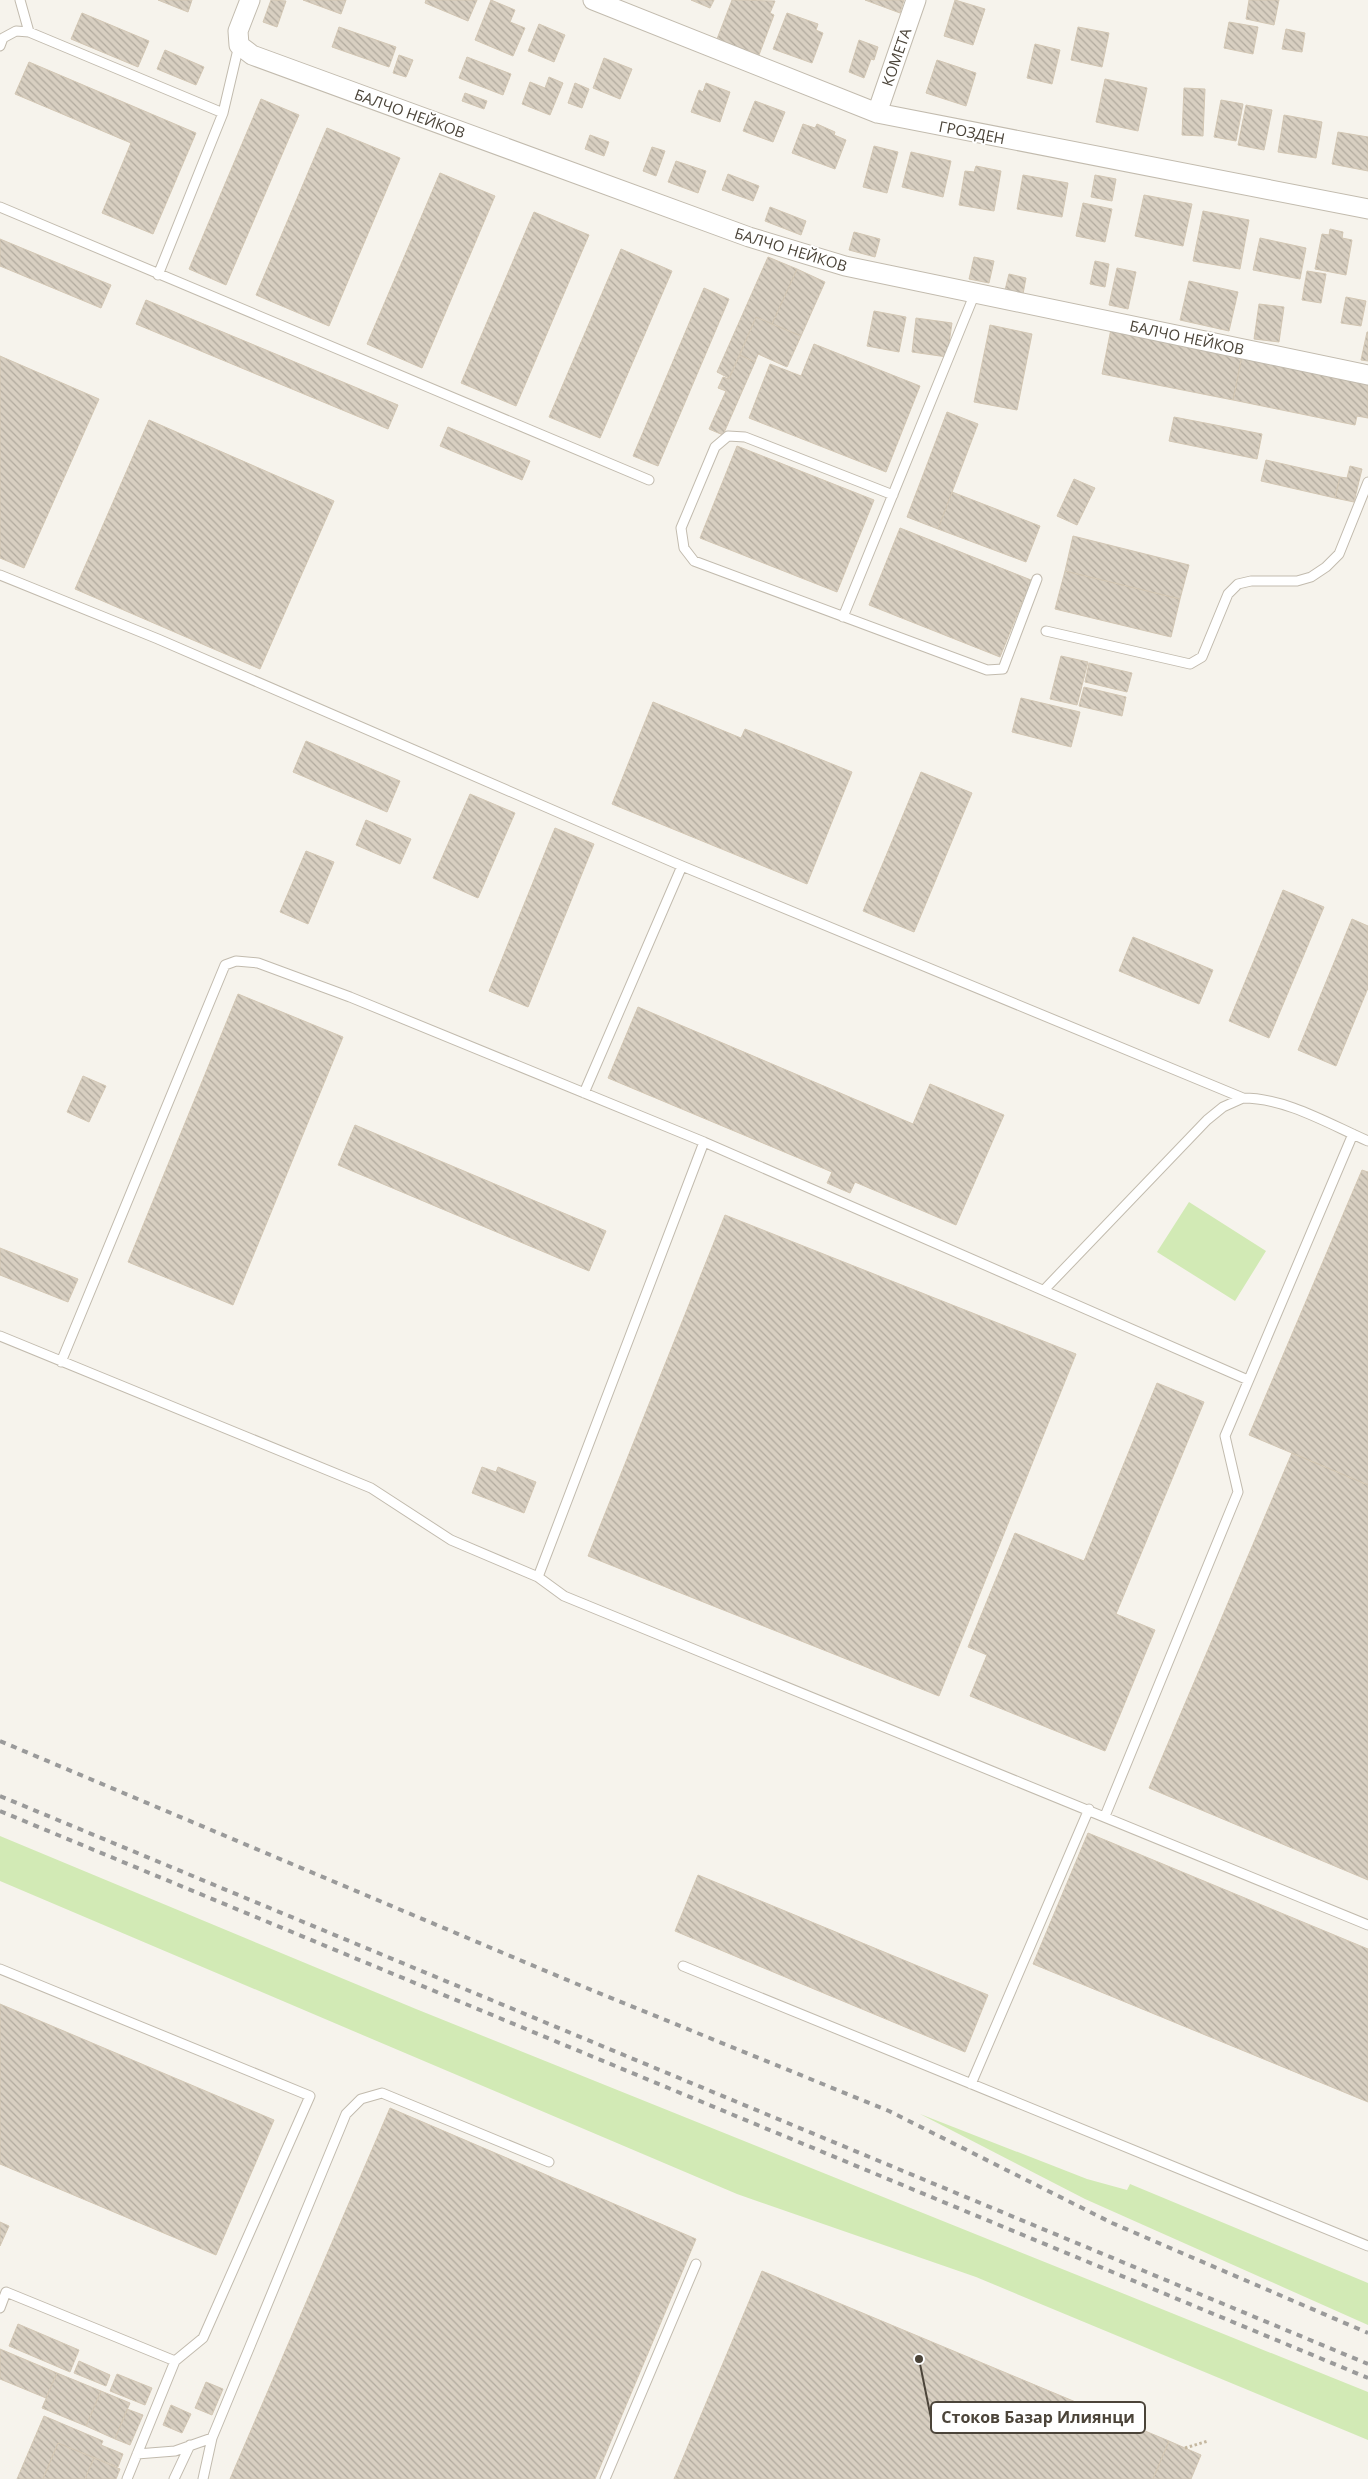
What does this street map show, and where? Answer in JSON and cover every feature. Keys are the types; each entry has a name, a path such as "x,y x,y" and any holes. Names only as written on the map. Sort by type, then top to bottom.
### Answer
{"street":[{"path":"239,45 238,31 250,0"},
{"name":"ГРОЗДЕН","path":"593,0 877,113 1368,209"},
{"name":"КОМЕТА","path":"877,113 916,0"},
{"name":"БАЛЧО НЕЙКОВ","path":"239,45 252,55 749,237 845,266 1368,375"}],"lane":[{"path":"20,0 29,32"},
{"path":"0,46 3,38 16,31 29,32 223,113"},
{"path":"158,276 223,113 239,45"},
{"path":"0,207 158,276 649,480"},
{"path":"843,617 975,293"},
{"path":"893,495 745,437 728,436 716,446 681,528 684,548 694,561 988,670 1003,669 1038,579"},
{"path":"1046,632 1190,664 1202,657 1228,594 1238,584 1251,581 1297,581 1311,577 1326,567 1339,554 1368,482"},
{"path":"0,575 167,642 682,866 1243,1098 1260,1098 1278,1103 1368,1141"},
{"path":"584,1093 682,866"},
{"path":"60,1362 225,964 236,961 258,963 288,973 704,1142 1248,1380"},
{"path":"1044,1290 1207,1120 1224,1107 1243,1098"},
{"path":"1105,1816 1238,1492 1225,1436 1353,1134"},
{"path":"538,1577 704,1142"},
{"path":"0,1336 371,1488 451,1540 538,1577 564,1596 1089,1809 1368,1925"},
{"path":"971,2084 1089,1809"},
{"path":"683,1966 1368,2246"},
{"path":"0,1969 310,2096 203,2338 175,2361 127,2479"},
{"path":"203,2479 212,2438 346,2114 361,2099 382,2093 549,2162"},
{"path":"604,2479 696,2264"},
{"path":"0,2308 6,2292 175,2361"},
{"path":"137,2454 175,2451 212,2438"},
{"path":"174,2479 190,2446"}],"path":[{"path":"1185,2448 1208,2441"}],"green space":[{"path":"1189,1202 1266,1251 1235,1301 1157,1252"},
{"path":"0,1836 416,2009 1368,2392 1368,2440 976,2277 737,2194 0,1881"},
{"path":"920,2114 1087,2179 1127,2190 1130,2184 1368,2283 1368,2325 1085,2199"}],"building":[{"path":"158,0 192,0 188,12"},
{"path":"271,0 286,1 277,27 263,22"},
{"path":"303,0 346,0 341,14"},
{"path":"426,0 477,0 468,21 425,3"},
{"path":"491,0 515,10 510,22 525,28 513,56 475,40"},
{"path":"691,0 714,0 710,8"},
{"path":"732,0 775,1 770,13 774,15 759,55 717,39"},
{"path":"865,0 904,0 900,13"},
{"path":"955,0 985,9 973,45 944,36"},
{"path":"1249,0 1279,0 1274,25 1246,19"},
{"path":"82,13 149,41 138,67 71,39"},
{"path":"787,13 818,24 816,30 823,33 812,63 773,49"},
{"path":"1229,22 1258,27 1253,54 1224,48"},
{"path":"539,24 565,35 554,62 528,51"},
{"path":"339,27 396,47 389,67 332,47"},
{"path":"1078,27 1109,33 1102,67 1071,60"},
{"path":"1286,29 1305,33 1302,52 1282,49"},
{"path":"859,40 878,47 874,60 871,59 864,78 849,72"},
{"path":"1035,44 1060,50 1052,84 1027,78"},
{"path":"165,50 204,67 196,85 157,69"},
{"path":"399,55 413,60 406,77 393,73"},
{"path":"467,57 511,74 503,95 459,78"},
{"path":"604,58 632,69 620,99 593,88"},
{"path":"937,60 976,73 966,106 926,93"},
{"path":"29,62 196,133 153,234 102,213 131,143 15,94"},
{"path":"549,77 563,83 550,115 522,104 530,82 545,88"},
{"path":"1105,79 1147,88 1138,131 1096,122"},
{"path":"575,83 589,89 582,108 568,103"},
{"path":"706,83 730,92 720,122 691,112 699,90 703,92"},
{"path":"1184,88 1205,89 1203,136 1182,135"},
{"path":"465,93 487,101 484,109 462,101"},
{"path":"261,99 299,115 226,285 189,269"},
{"path":"1221,100 1243,104 1236,141 1214,137"},
{"path":"755,101 785,112 773,142 743,131"},
{"path":"1246,105 1272,110 1264,150 1238,145"},
{"path":"1284,115 1322,122 1316,158 1278,152"},
{"path":"803,124 815,128 817,124 835,132 834,135 846,140 835,169 792,153"},
{"path":"327,128 400,158 329,326 256,295"},
{"path":"1338,132 1368,137 1368,171 1332,164"},
{"path":"590,135 609,142 604,156 585,149"},
{"path":"874,146 898,152 887,193 863,187"},
{"path":"652,147 665,151 656,176 643,171"},
{"path":"911,152 951,161 943,197 902,187"},
{"path":"676,161 706,171 698,193 668,182"},
{"path":"976,166 1001,171 994,211 959,205 965,171 974,172"},
{"path":"440,173 495,196 422,368 367,344"},
{"path":"728,174 759,186 753,201 722,190"},
{"path":"1023,175 1068,183 1062,217 1017,209"},
{"path":"1095,175 1116,179 1112,201 1091,197"},
{"path":"1144,195 1192,204 1183,246 1135,236"},
{"path":"1083,203 1112,209 1105,242 1076,236"},
{"path":"770,207 806,221 801,235 765,221"},
{"path":"1203,211 1249,220 1240,269 1193,261"},
{"path":"534,212 589,235 516,406 461,383"},
{"path":"1330,229 1343,232 1342,238 1352,240 1346,275 1315,269 1322,234 1329,235"},
{"path":"854,232 880,239 875,257 849,250"},
{"path":"1260,238 1306,248 1300,279 1253,270"},
{"path":"0,239 111,285 101,308 0,266"},
{"path":"621,249 672,271 600,438 549,417"},
{"path":"768,257 797,269 772,324 756,317 729,378 717,372"},
{"path":"974,257 994,261 989,283 969,279"},
{"path":"1095,261 1109,264 1105,287 1090,284"},
{"path":"1117,268 1136,272 1128,309 1109,305"},
{"path":"797,269 825,282 801,336 772,324"},
{"path":"1307,271 1326,274 1321,303 1302,300"},
{"path":"1009,274 1026,278 1023,294 1005,290"},
{"path":"1189,281 1238,292 1229,331 1180,320"},
{"path":"704,288 729,299 658,466 633,456"},
{"path":"1346,297 1366,301 1361,326 1341,323"},
{"path":"146,300 398,405 388,429 136,324"},
{"path":"1259,304 1284,307 1279,342 1254,339"},
{"path":"874,311 906,317 899,352 867,346"},
{"path":"756,317 801,336 787,367 758,354 755,362 740,355"},
{"path":"916,318 952,323 947,357 912,352"},
{"path":"990,325 1032,334 1017,410 974,402"},
{"path":"1111,329 1242,356 1233,400 1102,374"},
{"path":"1368,332 1368,361 1361,360"},
{"path":"814,344 920,386 886,472 749,418 770,364 801,376"},
{"path":"740,355 755,362 723,435 709,429 726,391 718,388 723,377 729,379"},
{"path":"0,356 99,399 24,568 0,558"},
{"path":"1242,356 1368,381 1368,418 1357,416 1355,425 1233,400"},
{"path":"947,412 978,424 938,529 907,517"},
{"path":"1174,417 1262,434 1257,459 1169,441"},
{"path":"149,420 334,501 260,669 75,589"},
{"path":"448,427 530,461 522,480 440,446"},
{"path":"737,446 874,500 837,592 700,538"},
{"path":"1266,460 1340,477 1335,498 1261,481"},
{"path":"1350,466 1362,469 1354,502 1335,498 1340,477 1347,478"},
{"path":"1074,479 1095,488 1077,525 1057,516"},
{"path":"952,492 1040,526 1026,562 938,529"},
{"path":"900,528 1031,580 1000,657 869,605"},
{"path":"1073,536 1189,565 1180,599 1065,571"},
{"path":"1065,571 1180,599 1171,637 1055,609"},
{"path":"1061,656 1088,662 1077,705 1050,699"},
{"path":"1089,663 1132,673 1127,692 1085,682"},
{"path":"1084,687 1126,697 1122,716 1079,706"},
{"path":"1021,698 1080,712 1071,747 1012,732"},
{"path":"653,702 741,738 745,729 852,772 807,884 612,804"},
{"path":"306,741 400,781 387,812 293,772"},
{"path":"921,772 972,793 914,932 863,911"},
{"path":"470,794 515,813 478,898 433,878"},
{"path":"366,820 411,839 400,864 356,845"},
{"path":"555,828 594,844 528,1007 489,991"},
{"path":"306,851 334,862 308,924 280,912"},
{"path":"1283,890 1324,907 1269,1038 1229,1021"},
{"path":"1352,919 1368,926 1368,988 1336,1066 1298,1050"},
{"path":"1133,937 1213,970 1199,1004 1119,971"},
{"path":"238,994 343,1037 233,1305 128,1262"},
{"path":"638,1007 913,1124 930,1084 1004,1115 956,1225 855,1182 850,1193 827,1183 832,1172 608,1078"},
{"path":"83,1076 106,1086 89,1122 67,1112"},
{"path":"355,1125 606,1231 589,1271 338,1165"},
{"path":"1362,1170 1368,1172 1368,1485 1249,1435"},
{"path":"725,1215 1076,1354 939,1696 588,1556"},
{"path":"0,1248 78,1279 68,1302 0,1275"},
{"path":"1157,1383 1204,1402 1116,1614 1155,1630 1105,1751 970,1696 987,1655 968,1647 1015,1533 1084,1561"},
{"path":"1292,1453 1368,1485 1368,1880 1149,1788"},
{"path":"482,1467 496,1472 498,1467 536,1482 524,1513 472,1493"},
{"path":"1088,1833 1368,1949 1368,2102 1033,1964"},
{"path":"698,1875 988,1995 965,2052 675,1931"},
{"path":"0,2004 274,2120 216,2255 0,2164"},
{"path":"390,2108 696,2239 595,2479 230,2479"},
{"path":"0,2222 9,2226 0,2246"},
{"path":"762,2271 1169,2441 1153,2479 674,2479"},
{"path":"18,2324 79,2350 70,2372 9,2346"},
{"path":"0,2349 57,2373 46,2398 0,2379"},
{"path":"79,2361 110,2375 106,2386 74,2373"},
{"path":"57,2373 101,2391 86,2426 42,2408"},
{"path":"117,2374 152,2388 145,2405 110,2391"},
{"path":"206,2382 223,2389 212,2415 195,2408"},
{"path":"101,2391 130,2403 115,2439 86,2426"},
{"path":"171,2405 191,2414 182,2433 163,2425"},
{"path":"127,2409 143,2415 130,2445 115,2439"},
{"path":"44,2416 103,2441 101,2445 123,2454 118,2467 58,2443 43,2479 17,2479"},
{"path":"1169,2441 1201,2455 1191,2479 1153,2479"},
{"path":"58,2443 94,2458 85,2479 43,2479"},
{"path":"94,2458 120,2469 116,2479 85,2479"}],"railway":[{"path":"0,1741 572,1982 889,2111 1112,2223 1368,2333"},
{"path":"0,1796 1368,2364"},
{"path":"0,1811 1368,2378"}],"place":[{"name":"Стоков Базар Илиянци","path":"919,2359"}]}
